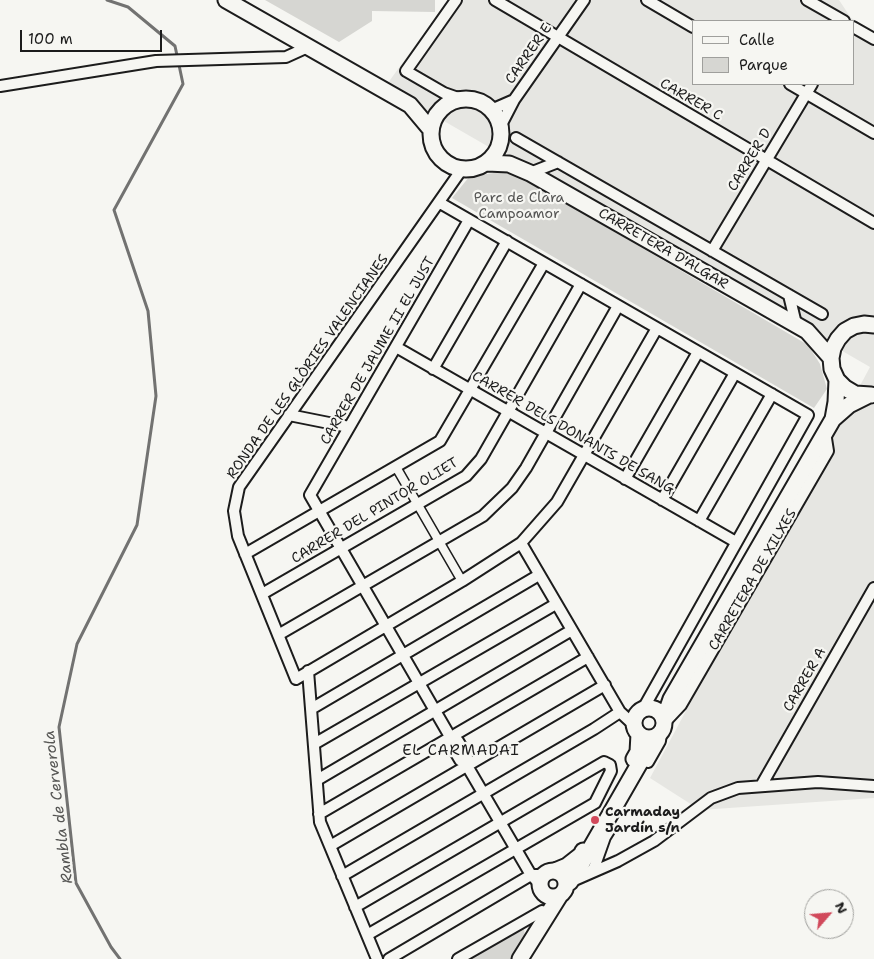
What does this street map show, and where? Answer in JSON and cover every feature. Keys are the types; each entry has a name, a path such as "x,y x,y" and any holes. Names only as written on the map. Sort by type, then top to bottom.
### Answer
{"main road":[{"path":"226,0 410,105 431,130"},
{"path":"461,100 472,100 482,103 497,118 501,133 498,149 487,163 480,167 462,169 452,166 442,160 436,152 432,141 431,130 433,122 443,108 452,102 461,100"},
{"path":"410,105 443,108"},
{"name":"CARRETERA D'ALGAR","path":"501,133 512,158 528,172"},
{"name":"CARRETERA D'ALGAR","path":"487,163 509,164 528,172 801,328 831,358"},
{"name":"CARRETERA D'ALGAR","path":"801,328 821,333 845,331 854,326 864,324 874,325"},
{"path":"831,358 833,348 845,331"},
{"name":"CARRETERA DE XILXES","path":"520,959 541,918 555,882 567,866 581,856 630,768 649,723 671,699 829,425 836,402 837,380 832,369 831,358"},
{"path":"837,380 855,394 870,396"},
{"name":"CARRETERA DE XILXES","path":"829,425 849,405 870,396"}],"street":[{"path":"456,0 406,71 444,93 461,100"},
{"name":"CARRER C","path":"495,0 874,223"},
{"name":"CARRER E","path":"501,133 514,100 584,0"},
{"path":"647,0 692,26"},
{"path":"808,0 842,20"},
{"path":"854,28 874,39"},
{"path":"0,86 156,61 286,57 308,47"},
{"path":"792,85 874,134"},
{"name":"CARRER D","path":"712,250 811,85"},
{"name":"CARRER E","path":"491,110 514,100"},
{"name":"CARRETERA D'ALGAR","path":"516,138 822,314"},
{"path":"528,172 558,162"},
{"name":"RONDA DE LES GLÒRIES VALENCIANES","path":"308,672 296,679 238,536 234,511 239,486 440,203 462,169"},
{"path":"440,203 772,394 699,521"},
{"name":"CARRER DE JAUME II EL JUST","path":"320,511 310,495 469,220"},
{"path":"434,369 507,241"},
{"path":"246,554 440,441 544,263"},
{"name":"CARRER DEL PINTOR OLIET","path":"262,594 466,476 481,459 581,284"},
{"name":"CARRETERA D'ALGAR","path":"789,295 801,328"},
{"path":"278,635 483,516 512,488 526,468 618,306"},
{"path":"376,959 320,822 308,672 462,581 521,543 557,502 657,328"},
{"name":"CARRER DELS DONANTS DE SANG","path":"396,347 736,542"},
{"path":"625,479 698,352"},
{"path":"662,500 735,373"},
{"name":"CARRETERA DE XILXES","path":"649,723 736,542 808,415 772,394"},
{"path":"290,415 350,427"},
{"name":"CARRETERA DE XILXES","path":"649,723 681,705 828,451 829,425"},
{"path":"396,467 462,581"},
{"path":"320,511 451,738 458,741 467,756 467,765 515,849 555,882"},
{"path":"521,543 620,712 649,723"},
{"path":"311,709 539,575"},
{"name":"CARRER A","path":"761,786 874,588"},
{"path":"314,744 556,604"},
{"path":"317,780 572,630"},
{"path":"319,814 588,657"},
{"path":"330,846 604,686"},
{"path":"342,876 620,712"},
{"name":"CARRETERA DE XILXES","path":"555,882 594,868 605,837 660,741 649,723"},
{"path":"355,906 604,762 610,765 611,771 595,803 366,935"},
{"path":"389,959 555,882 618,861 654,841 711,798 738,788 818,782 874,786"},
{"path":"600,851 618,861"},
{"path":"458,959 541,918"}],"shaded area":[{"path":"448,0 839,0 851,18 874,31 874,798 700,810 650,778 870,367 385,87"}],"green space":[{"path":"265,0 435,0 435,12 372,11 372,21 339,42"},
{"name":"Parc de Clara Campoamor","path":"505,171 514,173 808,345 820,364 827,389 814,408 452,198 469,177"},
{"path":"524,928 525,937 512,959 468,959"}],"waterway":[{"name":"Rambla de Cerverola","path":"107,0 128,7 175,46 183,84 114,210 148,311 156,396 137,525 77,644 59,727 76,883 111,947 120,959"}],"place":[{"name":"Carmaday Jardín s/n","path":"595,820"}],"district":[{"name":"EL CARMADAI","path":"461,751"}]}
